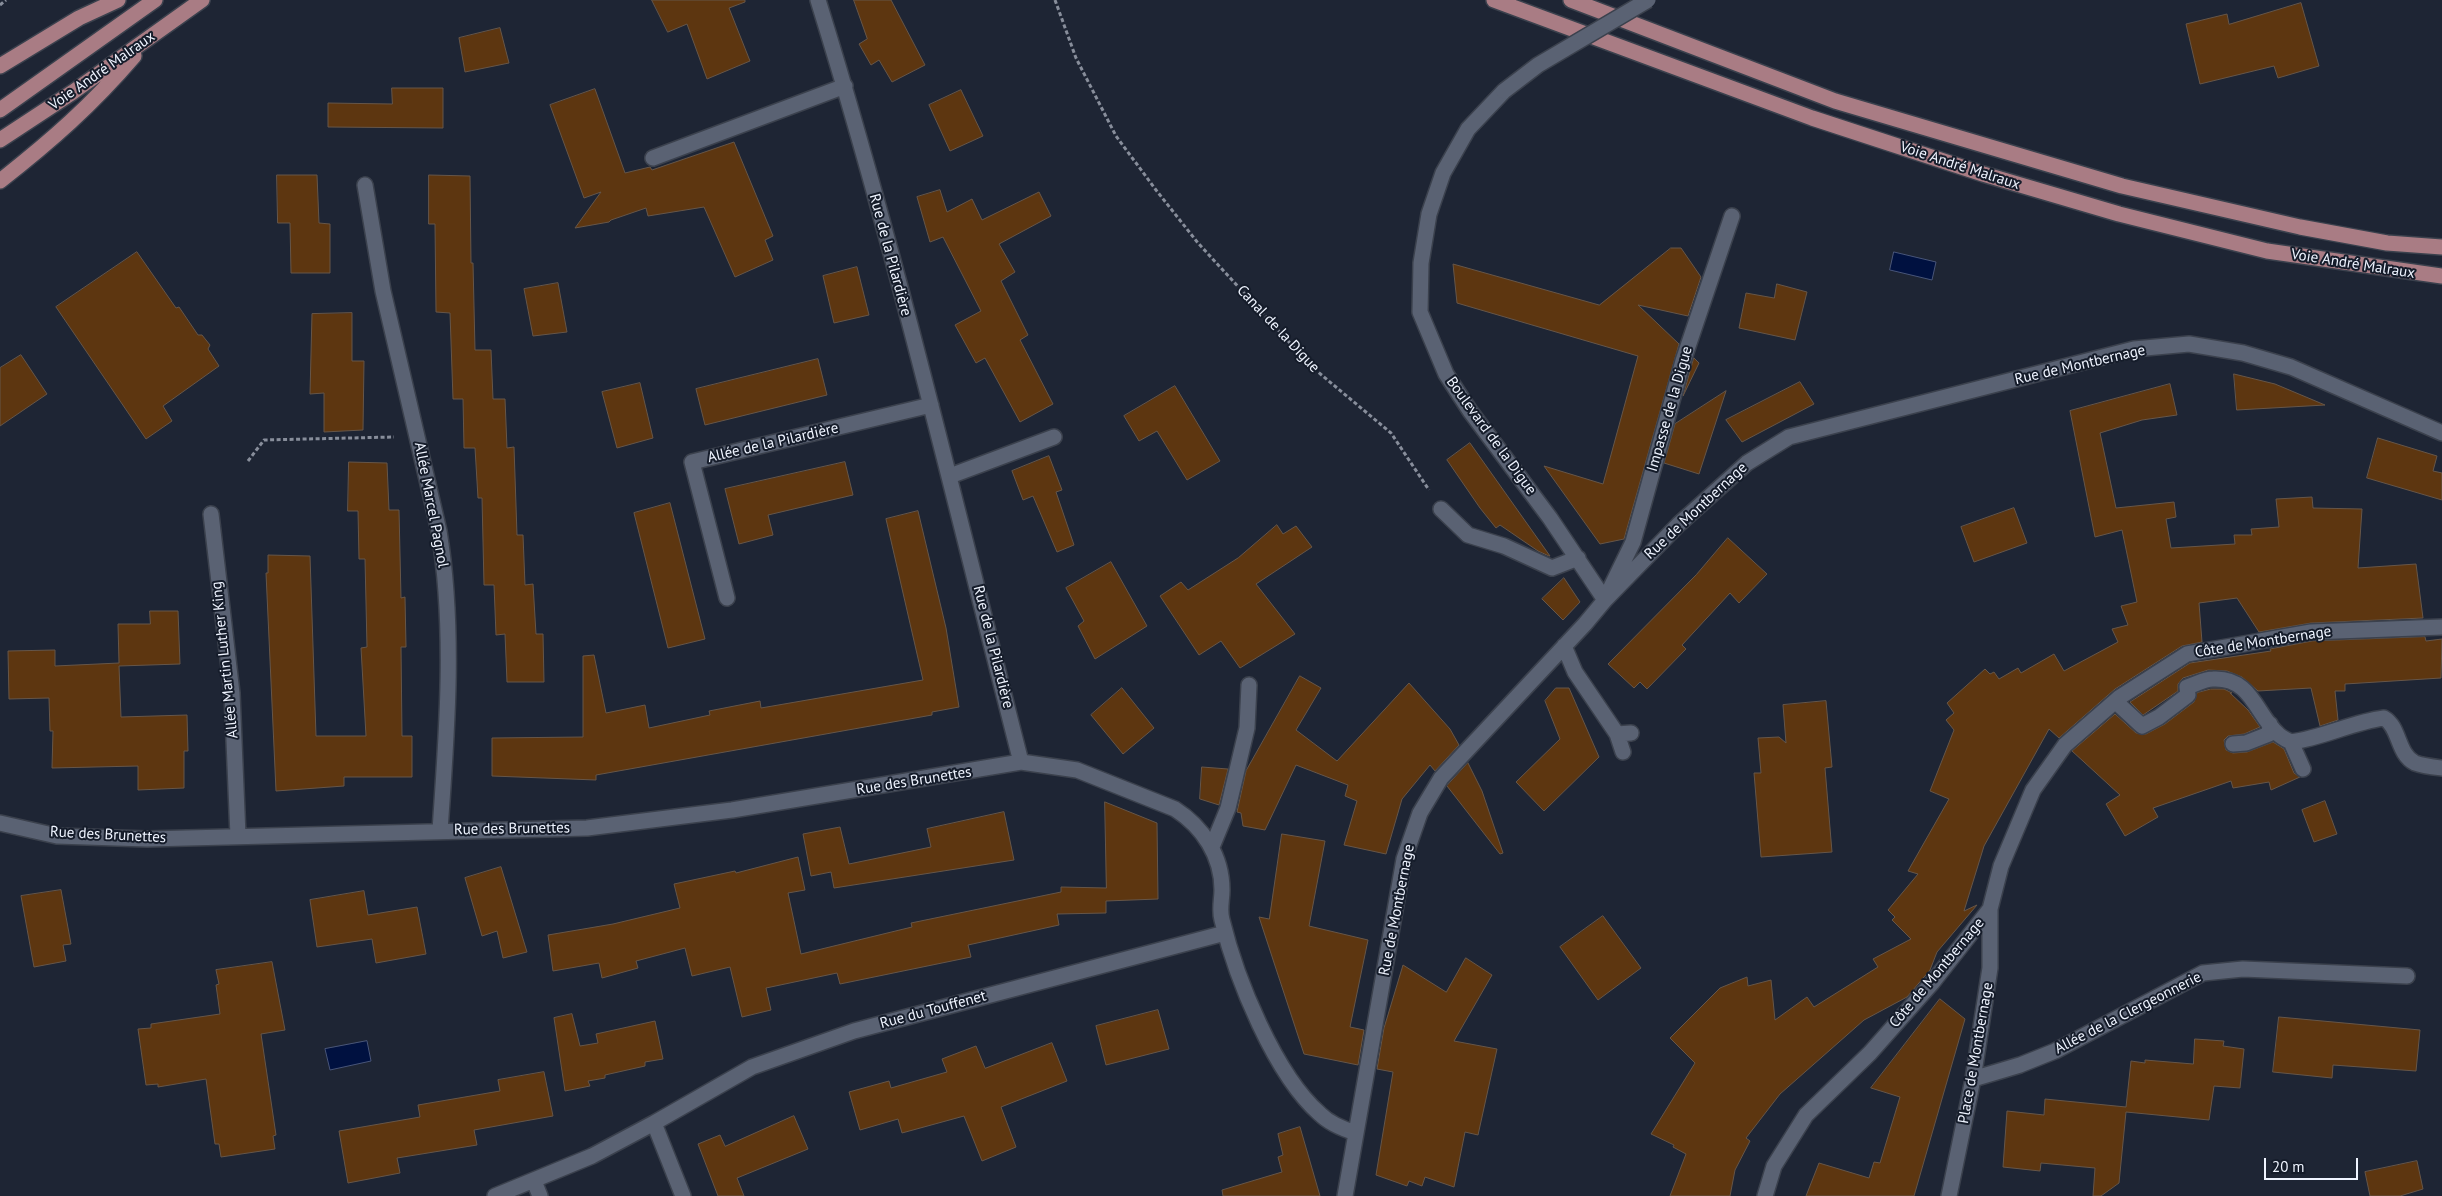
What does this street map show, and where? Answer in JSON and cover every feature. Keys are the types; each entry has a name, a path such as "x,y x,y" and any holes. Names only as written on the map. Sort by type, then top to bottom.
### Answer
{"main road":[{"path":"0,66 80,18 118,0"},
{"name":"Voie André Malraux","path":"0,110 155,0"},
{"name":"Voie André Malraux","path":"0,140 202,0"},
{"name":"Voie André Malraux","path":"1494,0 1812,118 1983,174 2110,212 2267,251 2442,276"},
{"name":"Voie André Malraux","path":"1571,0 1835,101 2122,186 2300,227 2387,243 2442,247"},
{"path":"0,181 60,134 108,86 148,39"}],"street":[{"name":"Rue de la Pilardière","path":"818,0 845,86 950,476 1021,762"},
{"name":"Boulevard de la Digue","path":"1605,600 1578,558 1470,411 1446,374 1420,312 1420,263 1429,214 1443,173 1468,129 1504,91 1538,65 1648,0"},
{"path":"652,158 845,86"},
{"name":"Allée Marcel Pagnol","path":"365,185 383,292 439,531 446,597 447,711 440,830"},
{"name":"Impasse de la Digue","path":"1605,600 1633,542 1683,361 1732,216"},
{"name":"Rue de Montbernage","path":"1344,1196 1404,859 1420,813 1441,778 1605,600 1679,524 1747,463 1789,437 2134,349 2188,344 2243,353 2290,367 2442,433"},
{"name":"Allée de la Pilardière","path":"727,598 692,462 931,405"},
{"path":"950,476 1054,436"},
{"path":"1441,508 1468,534 1504,546 1552,568 1578,558"},
{"name":"Allée Martin Luther King","path":"211,514 232,693 238,836"},
{"name":"Côte de Montbernage","path":"1765,1196 1774,1166 1806,1115 1870,1053 1914,1004 1990,909 2001,866 2033,790 2065,745 2115,701 2187,654 2311,632 2442,627"},
{"path":"1564,646 1575,672 1624,733 1624,752"},
{"path":"2115,701 2142,726 2159,717 2188,695 2187,686 2212,679 2236,684 2246,692 2277,734 2291,742 2303,769"},
{"path":"1212,847 1228,808 1247,728 1249,684"},
{"path":"2291,742 2314,739 2372,719 2384,718 2394,729 2407,757 2414,762 2442,768"},
{"path":"2233,744 2246,743 2269,734 2270,724"},
{"path":"1021,762 1077,770 1175,809 1188,817 1201,830 1212,847 1220,869 1221,918 1250,1005 1263,1034 1303,1096 1319,1114 1331,1122 1356,1133"},
{"name":"Rue des Brunettes","path":"0,823 57,836 148,839 440,830 587,828 732,810 1021,762"},
{"name":"Place de Montbernage","path":"1949,1196 1973,1078 1990,968 1990,909"},
{"name":"Rue du Touffenet","path":"495,1196 592,1156 654,1124 752,1067 796,1050 854,1031 1226,932"},
{"name":"Allée de la Clergeonnerie","path":"1973,1078 2020,1065 2047,1055 2204,973 2243,969 2407,976"},
{"path":"654,1124 683,1196"},
{"path":"534,1181 540,1196"}],"path":[{"path":"0,5 6,0"},
{"name":"Canal de la Digue","path":"1055,0 1076,58 1116,136 1156,190 1198,243 1312,367 1391,433 1441,508"},
{"path":"248,462 264,440 417,436"}],"shaded area":[{"path":"1894,252 1936,262 1932,280 1890,270"},
{"path":"367,1041 371,1061 330,1070 325,1049"}],"building":[{"path":"652,0 745,0 745,2 729,8 750,61 707,79 687,24 668,32"},
{"path":"854,0 891,0 925,65 892,82 879,60 871,65 859,44 867,39"},
{"path":"2301,3 2319,66 2278,78 2274,66 2200,84 2186,24 2227,14 2229,24"},
{"path":"500,28 509,63 465,72 459,38"},
{"path":"392,88 443,88 443,128 328,127 328,103 392,104"},
{"path":"595,89 625,173 650,167 652,170 734,142 773,236 765,240 773,260 735,277 704,207 648,216 646,208 609,222 575,228 601,192 584,198 550,105"},
{"path":"961,90 983,136 950,151 929,105"},
{"path":"277,175 317,175 319,223 330,224 330,273 291,273 290,223 278,223"},
{"path":"429,175 470,176 475,350 491,350 493,399 505,399 507,448 514,447 517,535 523,535 525,585 533,584 536,634 543,634 544,682 507,682 505,634 496,635 494,585 484,585 482,498 478,498 475,448 464,448 463,399 453,399 450,313 436,312 435,224 429,224"},
{"path":"940,190 947,212 972,199 982,220 1039,192 1051,216 999,244 1015,272 1001,281 1028,335 1020,340 1053,404 1020,422 985,358 976,363 955,325 981,311 943,237 930,242 917,197"},
{"path":"1671,248 1681,248 1701,277 1688,316 1638,305 1679,344 1624,539 1600,544 1544,466 1603,484 1638,356 1457,303 1453,264 1599,305"},
{"path":"137,252 176,308 179,307 198,335 202,335 210,345 208,349 219,366 163,406 172,421 146,439 56,307"},
{"path":"857,267 869,315 834,323 823,276"},
{"path":"558,283 567,332 533,336 524,289"},
{"path":"1777,284 1807,292 1795,340 1739,328 1746,293 1774,298"},
{"path":"352,313 352,361 364,361 363,430 324,432 324,393 310,394 312,314"},
{"path":"21,355 47,394 0,426 0,368"},
{"path":"1694,358 1699,363 1683,396 1692,364"},
{"path":"818,359 827,395 705,425 696,389"},
{"path":"2234,374 2275,384 2325,405 2237,410"},
{"path":"1800,382 1814,404 1742,442 1726,420"},
{"path":"640,383 653,438 617,448 602,392"},
{"path":"2170,384 2177,415 2142,420 2100,433 2116,508 2174,502 2176,517 2166,519 2171,548 2235,544 2234,535 2252,535 2251,529 2279,527 2276,499 2312,497 2313,508 2362,509 2358,568 2416,564 2423,618 2311,623 2259,632 2237,598 2199,603 2202,642 2182,646 2115,689 2059,738 2049,729 1984,846 1964,911 1977,905 1937,952 1930,970 1907,997 1864,1020 1780,1094 1746,1138 1750,1141 1735,1170 1730,1196 1670,1196 1686,1154 1673,1147 1674,1145 1651,1134 1695,1063 1670,1038 1720,988 1747,977 1748,986 1771,980 1775,1020 1807,997 1814,1007 1878,967 1873,959 1911,939 1892,920 1895,917 1888,910 1918,874 1908,871 1949,799 1930,791 1954,730 1946,720 1954,713 1947,703 1985,669 1990,674 1994,672 1999,679 2018,668 2021,673 2054,654 2064,671 2118,642 2112,629 2128,625 2121,606 2137,602 2122,530 2095,537 2070,411"},
{"path":"1175,386 1220,461 1187,480 1157,431 1139,441 1124,416"},
{"path":"1726,391 1699,474 1664,463 1675,424"},
{"path":"2378,438 2437,456 2433,471 2442,473 2442,500 2367,478"},
{"path":"1470,443 1550,556 1538,551 1500,525 1496,528 1480,508 1447,460"},
{"path":"1049,456 1062,490 1056,492 1074,545 1057,552 1033,496 1023,500 1012,471"},
{"path":"349,462 387,463 389,510 399,510 401,598 405,597 406,647 401,647 402,736 412,736 412,777 344,777 344,786 276,791 266,573 268,573 268,555 310,556 316,736 366,736 361,648 367,647 365,559 359,559 358,511 348,511"},
{"path":"845,462 853,495 768,515 773,535 739,544 725,489"},
{"path":"670,503 705,639 668,648 634,513"},
{"path":"2014,508 2027,543 1974,562 1961,527"},
{"path":"918,511 946,628 959,707 932,712 932,715 596,775 596,780 492,776 492,738 583,737 583,656 594,655 606,713 645,705 649,728 710,715 709,711 760,701 761,708 923,680 886,519"},
{"path":"1277,525 1283,534 1296,526 1312,547 1256,584 1295,634 1240,668 1221,641 1199,655 1160,596 1181,582 1188,590 1238,558"},
{"path":"1728,538 1767,574 1739,603 1730,593 1682,645 1686,649 1647,689 1640,682 1634,688 1608,664 1696,575"},
{"path":"1111,562 1147,626 1095,659 1078,626 1084,621 1066,588"},
{"path":"1564,578 1580,602 1563,620 1542,599"},
{"path":"150,611 178,611 180,664 119,666 121,717 187,715 188,751 184,751 184,788 138,790 138,766 52,768 53,731 50,731 49,698 9,699 8,651 55,650 55,666 119,663 118,624 150,624"},
{"path":"2425,637 2426,641 2442,639 2441,678 2345,684 2345,691 2335,691 2338,720 2320,726 2311,688 2258,691 2242,677 2227,671 2208,670 2183,678 2178,684 2178,691 2143,715 2130,702 2190,663 2271,651 2270,649 2312,641"},
{"path":"1300,676 1321,688 1296,730 1337,761 1409,683 1450,729 1459,745 1435,771 1430,765 1402,799 1386,854 1344,845 1357,801 1345,796 1348,785 1296,765 1265,830 1243,826 1241,813 1237,812 1246,771"},
{"path":"1122,688 1154,728 1123,754 1091,715"},
{"path":"1556,688 1569,688 1599,757 1544,811 1516,782 1560,739 1545,701"},
{"path":"2211,689 2224,689 2232,693 2230,693 2248,710 2260,727 2244,734 2228,736 2224,740 2226,750 2233,753 2247,752 2273,742 2284,749 2294,773 2300,777 2271,790 2269,782 2233,788 2231,781 2153,808 2158,817 2125,836 2106,804 2120,795 2072,751 2115,714 2136,733 2146,734 2165,724 2194,702 2197,693"},
{"path":"1826,701 1832,767 1825,768 1832,852 1761,857 1754,773 1761,773 1758,738 1779,737 1786,743 1783,705"},
{"path":"1468,763 1482,791 1503,853 1500,854 1447,786"},
{"path":"1202,767 1228,769 1219,805 1200,799"},
{"path":"2325,801 2337,834 2314,842 2302,810"},
{"path":"1105,802 1157,823 1158,899 1106,901 1106,913 1057,914 1059,925 968,945 971,957 840,984 837,973 766,988 771,1010 742,1017 730,967 692,976 685,948 636,961 638,968 602,978 599,963 553,971 548,935 613,924 680,908 674,884 735,871 736,873 798,857 805,890 788,893 801,954 912,927 911,923 1061,892 1061,887 1106,888"},
{"path":"1004,812 1014,860 834,888 831,872 811,876 803,834 840,827 849,864 931,847 927,829"},
{"path":"1282,834 1325,841 1309,926 1368,940 1350,1027 1364,1030 1358,1065 1304,1054 1259,917 1269,919"},
{"path":"501,867 527,952 503,958 497,931 482,936 465,878"},
{"path":"61,890 71,944 63,945 66,961 34,967 21,896"},
{"path":"364,891 368,915 417,907 426,954 376,963 372,939 317,947 310,900"},
{"path":"1603,916 1641,968 1598,1000 1560,947"},
{"path":"1466,958 1492,975 1454,1041 1497,1049 1478,1135 1465,1132 1454,1187 1425,1177 1422,1186 1409,1181 1407,1186 1376,1175 1393,1072 1377,1069 1384,1028 1403,965 1446,992"},
{"path":"272,962 285,1030 261,1034 276,1135 273,1136 275,1149 221,1157 219,1144 215,1144 206,1079 158,1087 158,1084 146,1085 138,1029 151,1028 151,1024 220,1014 216,985 219,984 216,970"},
{"path":"1940,999 1965,1019 1914,1196 1806,1196 1819,1163 1869,1178 1874,1162 1880,1163 1900,1097 1871,1088"},
{"path":"1158,1010 1169,1049 1106,1065 1096,1026"},
{"path":"572,1014 580,1046 598,1043 596,1034 655,1021 663,1059 645,1062 645,1066 588,1081 590,1086 565,1091 554,1018"},
{"path":"2279,1017 2420,1030 2416,1071 2333,1065 2332,1078 2273,1072"},
{"path":"2195,1039 2224,1041 2223,1046 2244,1049 2240,1088 2214,1086 2209,1120 2126,1112 2119,1183 2101,1196 2093,1196 2095,1168 2041,1163 2040,1171 2003,1167 2007,1111 2044,1115 2045,1099 2126,1107 2131,1061 2145,1063 2145,1060 2193,1064"},
{"path":"1052,1043 1067,1081 1001,1107 1016,1147 982,1161 964,1116 902,1133 898,1119 860,1130 849,1092 889,1081 891,1088 947,1072 942,1059 976,1046 985,1068"},
{"path":"544,1072 553,1116 474,1130 477,1145 397,1158 400,1173 348,1183 339,1131 420,1117 418,1105 500,1091 498,1080"},
{"path":"794,1116 808,1149 737,1178 744,1196 718,1196 698,1144 720,1135 725,1146"},
{"path":"1300,1127 1320,1196 1223,1196 1222,1190 1282,1172 1278,1157 1283,1155 1278,1134"},
{"path":"2417,1161 2423,1189 2400,1196 2370,1196 2365,1172"}]}
